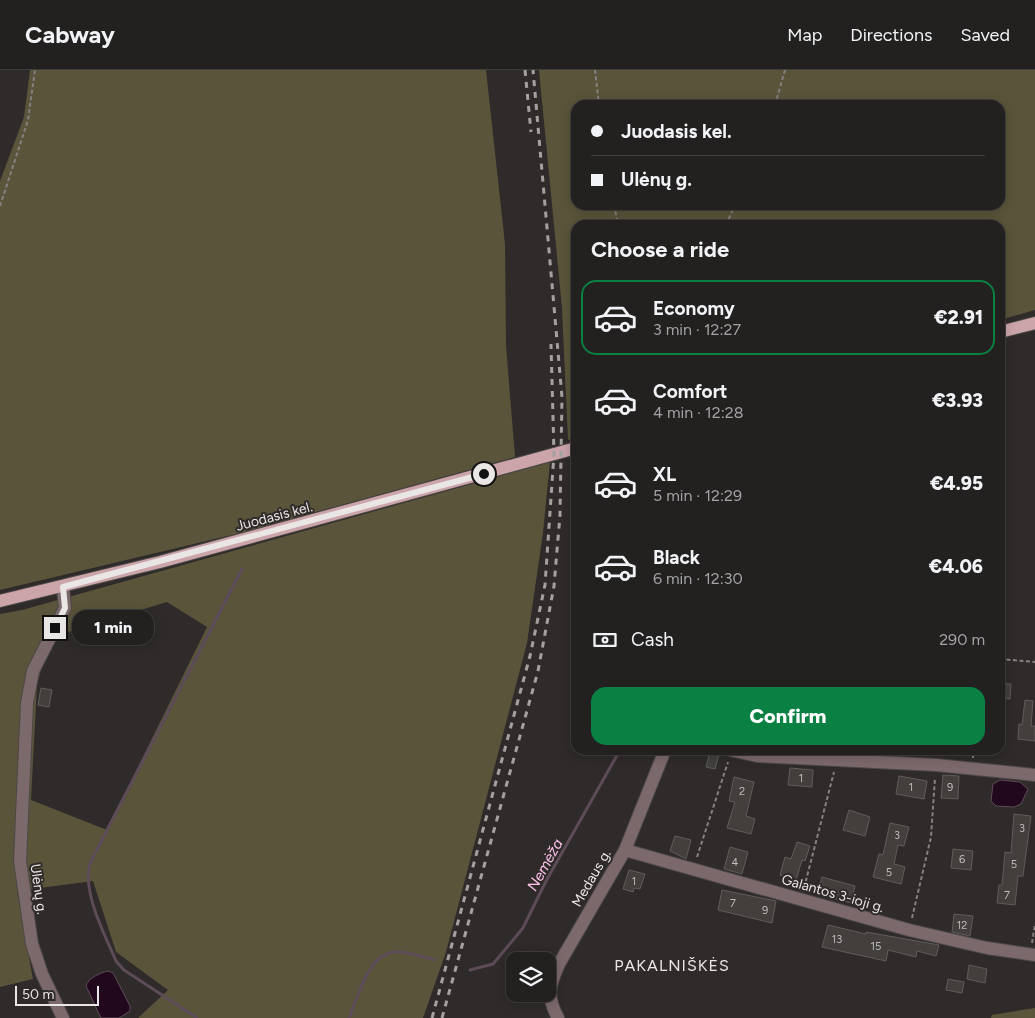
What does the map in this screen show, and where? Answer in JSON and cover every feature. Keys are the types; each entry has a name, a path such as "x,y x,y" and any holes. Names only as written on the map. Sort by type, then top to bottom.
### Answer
{"main road":[{"path":"1005,331 1035,323"},
{"name":"Juodasis kel.","path":"0,602 63,587 571,449"}],"street":[{"name":"Ulėnų g.","path":"62,1018 42,974 32,944 20,862 27,703 33,672 65,608 63,587"},
{"name":"Medaus g.","path":"558,1018 548,997 552,979 625,850 663,755"},
{"path":"753,755 936,765 1035,775"},
{"name":"Galantos 3-ioji g.","path":"625,850 909,930 987,948 1033,955"}],"path":[{"path":"0,206 28,120 35,70"},
{"path":"595,70 598,100"},
{"path":"776,100 785,70"},
{"path":"1005,659 1035,662"},
{"path":"693,869 729,755"},
{"path":"801,900 837,760"},
{"path":"909,930 931,837 936,765"},
{"path":"1033,955 1035,924"}],"shaded area":[{"path":"30,70 486,70 505,244 506,345 515,457 240,533 0,590 0,181 24,117"},
{"path":"539,70 1035,70 1035,310 1005,319 1005,220 571,220 571,439 568,440 562,308"},
{"path":"550,462 543,533 527,643 446,952 423,1018 138,1018 168,990 116,952 93,881 17,891 33,979 0,987 0,614 22,610","holes":["167,602 207,627 107,830 31,800 37,684 44,660 58,635"]},
{"path":"1000,780 1020,782 1028,789 1021,804 1014,807 996,806 991,801 993,784"},
{"path":"108,971 113,973 130,1006 130,1011 119,1018 101,1018 86,986 92,978"},
{"path":"1035,1008 1035,1018 991,1018 992,1015"}],"building":[{"path":"1005,683 1011,684 1010,699 1005,698"},
{"path":"41,688 52,690 49,707 38,705"},
{"path":"1025,700 1033,701 1031,726 1035,726 1035,741 1018,739 1019,724 1022,725"},
{"path":"709,755 719,755 715,769 706,767"},
{"path":"790,768 813,770 812,787 788,785"},
{"path":"943,775 959,776 958,799 941,798"},
{"path":"899,776 927,781 924,799 896,794"},
{"path":"734,777 754,782 746,816 755,819 751,834 727,828 735,802 729,801"},
{"path":"849,810 870,817 865,836 843,830"},
{"path":"1014,814 1031,816 1023,876 1018,876 1015,905 997,903 999,885 1002,885 1005,852 1011,853"},
{"path":"890,823 909,827 904,846 898,845 894,864 905,867 901,884 873,877 879,854 883,855"},
{"path":"675,836 691,840 686,859 670,851"},
{"path":"797,842 810,846 805,861 802,860 796,880 780,875 785,857 791,859"},
{"path":"730,847 748,852 742,874 724,869"},
{"path":"953,849 973,851 971,870 951,868"},
{"path":"629,870 645,874 640,889 634,888 633,892 623,889"},
{"path":"822,877 855,886 851,903 818,894"},
{"path":"722,890 776,901 772,923 718,910"},
{"path":"954,914 973,916 970,936 952,932"},
{"path":"828,925 866,934 866,932 939,945 936,956 917,951 916,957 888,950 886,961 822,947"},
{"path":"969,965 987,969 985,983 967,979"},
{"path":"948,979 964,982 962,993 946,990"}],"waterway":[{"path":"197,1018 124,970 116,961 100,925 89,887 88,874 90,863 242,569"},
{"name":"Nemėža","path":"470,970 493,964 523,928 546,881 617,755"},
{"name":"Nemėža","path":"349,1018 361,986 373,965 381,957 390,953 401,952 435,960"}],"railway":[{"path":"525,70 531,132"},
{"path":"442,1018 538,671 554,586 560,515 562,397 533,70"},
{"path":"432,1018 530,656 545,585 554,454 551,344"}],"district":[{"name":"PAKALNIŠKĖS","path":"672,965"}],"route":[{"path":"55,628 65,608 63,587 177,558 484,474"}]}
